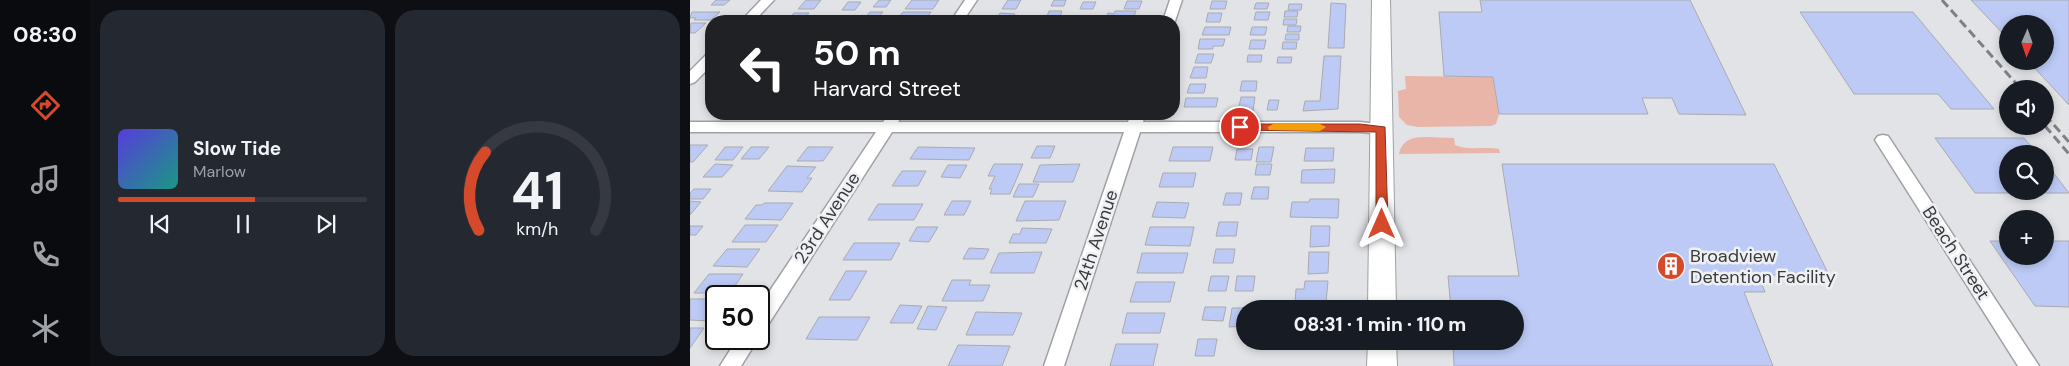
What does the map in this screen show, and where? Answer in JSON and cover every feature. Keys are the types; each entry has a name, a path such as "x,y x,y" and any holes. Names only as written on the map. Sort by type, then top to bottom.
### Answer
{"main road":[{"path":"1381,0 1382,300"},
{"path":"1382,350 1382,366"}],"street":[{"path":"753,15 768,0"},
{"path":"961,15 971,0"},
{"path":"1171,15 1176,0"},
{"path":"690,79 705,64"},
{"path":"690,127 892,120 1135,120 1382,129"},
{"name":"23rd Avenue","path":"770,305 892,120"},
{"name":"24th Avenue","path":"1054,366 1135,120"},
{"name":"Beach Street","path":"1883,140 2029,366"},
{"path":"730,366 741,350"}],"shaded area":[{"path":"1405,76 1493,77 1499,114 1496,124 1491,126 1418,127 1407,125 1399,117 1398,91 1406,89"},
{"path":"1425,137 1454,138 1455,145 1460,147 1499,149 1500,153 1399,154 1402,145 1408,140"}],"building":[{"path":"716,0 730,0 724,5 711,5"},
{"path":"806,0 821,0 814,9 798,9"},
{"path":"879,0 891,0 886,7 873,7"},
{"path":"912,0 939,0 933,9 905,9"},
{"path":"1008,0 1021,0 1016,9 1002,9"},
{"path":"1054,0 1066,0 1064,6 1051,6"},
{"path":"1480,0 1690,0 1746,115 1679,114 1672,98 1642,98 1648,114 1499,114 1493,77 1444,76 1439,12 1482,12"},
{"path":"1971,0 2069,0 2069,105 2054,89 2054,80 2046,80 2036,70 2054,70 2054,15 1999,15 1999,30"},
{"path":"1127,1 1142,1 1139,9 1124,9"},
{"path":"1212,1 1227,1 1225,9 1210,9"},
{"path":"848,2 861,2 855,10 842,10"},
{"path":"1083,2 1096,2 1093,9 1080,9"},
{"path":"1256,3 1269,3 1267,9 1254,9"},
{"path":"1331,3 1346,4 1344,48 1328,48"},
{"path":"1289,4 1302,4 1301,10 1288,10"},
{"path":"1049,11 1062,11 1060,15 1048,15"},
{"path":"1115,11 1136,11 1134,15 1107,15 1108,13 1114,14"},
{"path":"1285,11 1298,11 1297,17 1284,17"},
{"path":"692,12 720,12 717,15 705,15 705,20 690,18"},
{"path":"870,12 883,12 880,15 867,15"},
{"path":"903,12 931,12 929,15 901,15"},
{"path":"1256,12 1270,12 1268,20 1254,20"},
{"path":"1800,12 1913,12 1994,109 1951,109 1938,94 1854,94"},
{"path":"794,13 809,13 807,15 792,15"},
{"path":"1000,13 1015,14 1014,15 999,15"},
{"path":"1208,13 1222,13 1220,22 1206,22"},
{"path":"1284,19 1297,19 1296,25 1283,25"},
{"path":"691,23 705,23 695,33 690,33"},
{"path":"1288,26 1301,26 1300,32 1287,32"},
{"path":"1205,27 1231,27 1229,35 1202,35"},
{"path":"1252,27 1267,27 1265,35 1250,35"},
{"path":"1286,34 1299,34 1299,40 1285,40"},
{"path":"1200,39 1225,39 1223,46 1213,46 1213,49 1198,49"},
{"path":"1251,40 1266,40 1264,49 1249,49"},
{"path":"1283,42 1297,42 1296,49 1282,49"},
{"path":"1198,54 1214,54 1211,63 1195,63"},
{"path":"1248,55 1262,55 1261,62 1247,62"},
{"path":"1324,56 1341,56 1338,109 1303,111 1305,101 1320,101"},
{"path":"1278,57 1292,57 1291,63 1277,63"},
{"path":"1194,67 1208,67 1206,78 1190,78"},
{"path":"1242,81 1257,81 1256,91 1240,91"},
{"path":"1190,84 1206,84 1204,93 1187,93"},
{"path":"1241,97 1255,97 1253,111 1238,111"},
{"path":"1186,98 1218,98 1216,107 1184,107"},
{"path":"1269,100 1279,100 1277,110 1267,110"},
{"path":"1935,138 2024,138 2030,145 1999,145 1999,193 1975,193"},
{"path":"690,145 708,145 693,162 690,162"},
{"path":"1037,146 1055,146 1050,158 1031,158"},
{"path":"725,147 743,147 733,160 715,160"},
{"path":"751,147 769,147 759,159 741,159"},
{"path":"808,147 833,147 823,161 797,161"},
{"path":"918,147 975,148 969,160 910,159"},
{"path":"1173,147 1213,147 1210,161 1169,161"},
{"path":"1259,147 1274,147 1271,162 1256,162"},
{"path":"1306,148 1334,148 1333,161 1304,161"},
{"path":"1237,149 1253,149 1251,160 1235,160"},
{"path":"715,164 733,165 722,177 703,177"},
{"path":"994,164 1023,164 1010,194 990,194 992,189 989,189 995,176 988,176"},
{"path":"1080,164 1073,182 1033,182 1040,165"},
{"path":"1257,164 1272,164 1270,175 1255,175"},
{"name":"Broadview Detention Facility","path":"1502,164 1774,164 1829,275 1758,275 1765,292 1744,292 1773,366 1454,366 1453,350 1524,350 1524,300 1450,300 1448,276 1519,276"},
{"path":"948,165 967,165 960,178 941,177"},
{"path":"787,166 816,167 807,178 812,178 802,192 768,191"},
{"path":"1335,169 1334,183 1301,183 1302,170"},
{"path":"902,171 926,171 918,186 892,186"},
{"path":"1163,173 1196,173 1193,187 1159,187"},
{"path":"2054,174 2069,193 2054,193"},
{"path":"1019,184 1039,184 1033,197 1013,197"},
{"path":"1254,187 1269,187 1268,199 1251,199"},
{"path":"694,189 711,189 703,199 690,199 690,193"},
{"path":"1226,193 1242,193 1240,205 1223,205"},
{"path":"1310,199 1339,199 1338,218 1290,217 1292,202 1309,202"},
{"path":"690,201 701,202 690,215"},
{"path":"952,201 971,201 964,215 944,215"},
{"path":"1025,201 1066,201 1059,220 1016,221"},
{"path":"1157,202 1189,203 1185,218 1152,217"},
{"path":"764,203 793,203 781,220 745,219 756,205"},
{"path":"878,204 923,204 914,220 868,220"},
{"path":"1219,222 1238,222 1236,236 1216,236"},
{"path":"745,225 778,225 766,242 732,242"},
{"path":"690,226 703,226 696,235 690,235"},
{"path":"1311,226 1330,226 1329,246 1310,247"},
{"path":"917,227 938,227 929,242 909,241"},
{"path":"1150,227 1194,227 1190,246 1145,245"},
{"path":"1022,228 1052,229 1046,243 1009,243 1013,234 1020,234"},
{"path":"1990,241 1999,241 1999,254"},
{"path":"2054,241 2069,241 2069,307 2035,306 2007,265 2054,265"},
{"path":"854,243 900,243 891,260 843,260"},
{"path":"969,248 989,249 984,259 963,259"},
{"path":"727,249 760,249 747,267 713,266"},
{"path":"1216,249 1235,249 1233,263 1213,263"},
{"path":"1042,252 1034,273 990,273 999,253"},
{"path":"1309,252 1329,252 1328,273 1308,274"},
{"path":"1142,253 1188,253 1183,273 1137,273"},
{"path":"846,271 867,271 850,300 829,300"},
{"path":"709,274 743,274 735,285 705,285 705,293 694,293"},
{"path":"1211,276 1229,276 1226,291 1208,291"},
{"path":"1237,276 1255,276 1253,291 1235,291"},
{"path":"952,280 971,280 969,285 990,285 983,301 942,301"},
{"path":"1305,281 1328,281 1326,300 1295,300 1296,289 1304,289"},
{"path":"1136,282 1175,282 1170,302 1130,302"},
{"path":"690,299 705,299 705,321 690,320"},
{"path":"900,305 922,306 913,323 890,323"},
{"path":"928,306 947,307 936,330 917,329"},
{"path":"1205,307 1226,307 1223,321 1202,320"},
{"path":"1232,308 1236,308 1236,327 1229,327"},
{"path":"976,312 1022,313 1013,335 966,335"},
{"path":"1127,313 1165,313 1160,333 1122,333"},
{"path":"819,317 870,317 857,340 806,339"},
{"path":"690,328 704,328 690,348"},
{"path":"1198,339 1217,339 1214,356 1195,356"},
{"path":"1116,344 1158,344 1153,366 1110,366"},
{"path":"958,345 1010,346 1002,366 948,366"}],"railway":[{"path":"1942,0 2013,80"},
{"path":"2054,125 2069,142"},
{"path":"2053,135 2069,154"}],"slow traffic":[{"path":"1273,127 1320,127"}],"place":[{"name":"Broadview Detention Facility","path":"1671,266"}],"route":[{"path":"1240,127 1360,127 1382,129 1382,224"}]}
